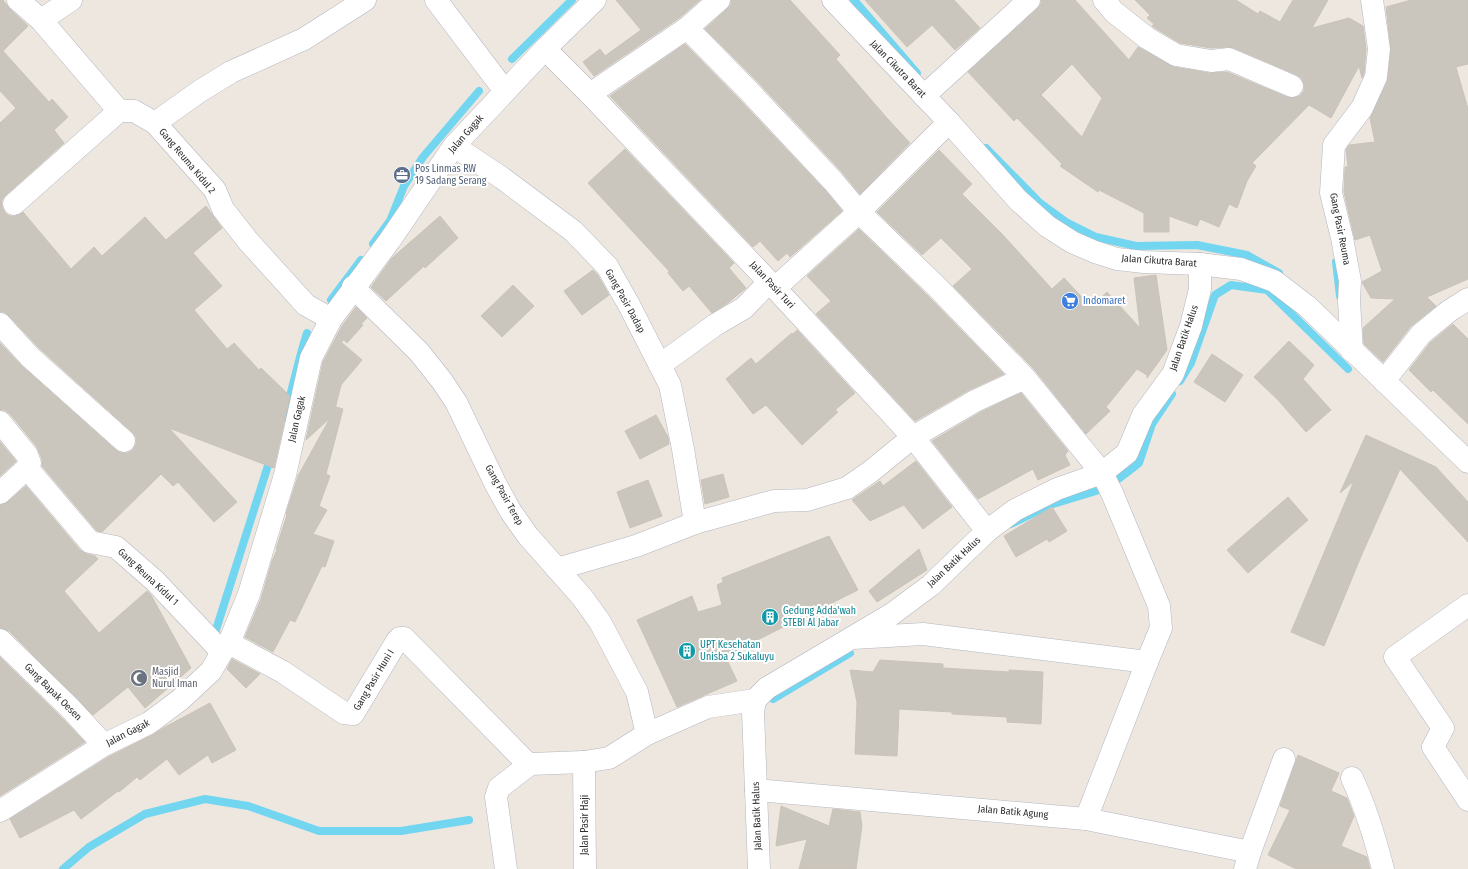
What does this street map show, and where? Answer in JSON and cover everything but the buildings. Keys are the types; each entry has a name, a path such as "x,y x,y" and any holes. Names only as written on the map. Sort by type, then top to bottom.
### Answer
{"street":[{"path":"14,204 119,111 41,20 18,0"},
{"path":"41,20 71,0"},
{"path":"155,123 200,91 231,72 304,39 365,0"},
{"path":"436,0 504,91"},
{"name":"Jalan Gagak","path":"0,811 104,745 149,723 180,700 211,671 225,647 249,594 279,496 311,358 331,319 353,287 390,240 454,146 504,91 595,0"},
{"path":"590,94 687,28 719,0"},
{"name":"Jalan Cikutra Barat","path":"833,0 949,122 1018,200 1047,226 1072,242 1095,252 1117,258 1144,262 1200,264 1241,269 1274,282 1351,341 1384,381 1468,462"},
{"path":"924,96 1029,0"},
{"path":"1104,0 1114,12 1146,38 1176,55 1211,60 1229,59 1292,86"},
{"name":"Gang Pasir Reuma","path":"1351,341 1349,301 1350,281 1332,193 1334,145 1362,108 1376,77 1379,49 1372,0"},
{"path":"687,28 833,181 859,212 937,287 1025,378 1102,473 1112,493 1159,606 1161,628 1086,819"},
{"name":"Jalan Pasir Turi","path":"545,49 590,94 772,285 914,437 987,531"},
{"name":"Gang Reuma Kidul 2","path":"119,111 134,111 155,123 214,190 223,209 254,247 306,304 331,319"},
{"path":"660,365 715,325 744,308 859,212 949,122"},
{"name":"Gang Pasir Dadap","path":"454,146 502,178 573,230 607,266 670,385 683,448 695,523"},
{"name":"Jalan Batik Halus","path":"759,869 753,712 755,700 767,688 892,614 931,585 987,531 1015,510 1057,489 1102,473 1128,453 1143,415 1173,374 1191,326 1200,289 1200,264"},
{"name":"Gang Pasir Terep","path":"353,287 419,352 442,381 456,402 496,485 511,512 528,536 582,597 600,622 637,692 647,734"},
{"path":"1384,381 1421,334 1449,311 1468,299"},
{"path":"0,324 30,357 124,440"},
{"path":"557,569 636,546 695,523 774,500 807,500 847,488 914,437 975,401 1025,378"},
{"name":"Gang Reuna Kidul 1","path":"0,422 27,455 30,463 27,468 90,542 116,547 155,581 225,647"},
{"path":"0,493 27,468"},
{"path":"1468,605 1395,657 1442,728 1433,747 1468,800"},
{"path":"849,639 923,634 1147,662"},
{"name":"Gang Pasir Huni I","path":"225,647 283,672 344,713 353,714 397,641 400,638 404,638 526,762 530,764"},
{"name":"Gang Bapak Oesen","path":"0,640 70,708 104,745"},
{"path":"506,869 496,797 499,788 530,764 584,772 647,734 708,707 755,700"},
{"path":"1247,860 1284,759"},
{"name":"Jalan Pasir Haji","path":"584,772 585,869"},
{"path":"1352,778 1374,833 1383,869"},
{"name":"Jalan Batik Agung","path":"756,790 1086,819 1247,860"}],"waterway":[{"path":"512,59 572,0"},
{"path":"854,0 917,73"},
{"path":"373,244 390,221 404,186 423,157 479,91"},
{"path":"986,148 1040,203 1066,222 1096,237 1136,246 1197,245 1247,255 1279,273"},
{"path":"331,300 361,260"},
{"path":"1336,262 1340,296"},
{"path":"1180,381 1191,363 1215,295 1231,285 1267,290 1348,369"},
{"path":"284,417 307,333"},
{"path":"1117,480 1139,463 1152,424 1172,394"},
{"path":"214,636 271,456"},
{"path":"1011,524 1050,505 1096,491"},
{"path":"773,699 850,653"},
{"path":"63,869 89,847 145,814 205,799 248,806 319,831 401,831 469,820"}],"place":[{"name":"Pos Linmas RW 19 Sadang Serang","path":"402,175"},
{"name":"Indomaret","path":"1070,301"},
{"name":"Gedung Adda'wah STEBI Al Jabar","path":"770,617"},
{"name":"UPT Kesehatan Unisba 2 Sukaluyu","path":"687,651"},
{"name":"Masjid Nurul Iman","path":"139,678"}]}
